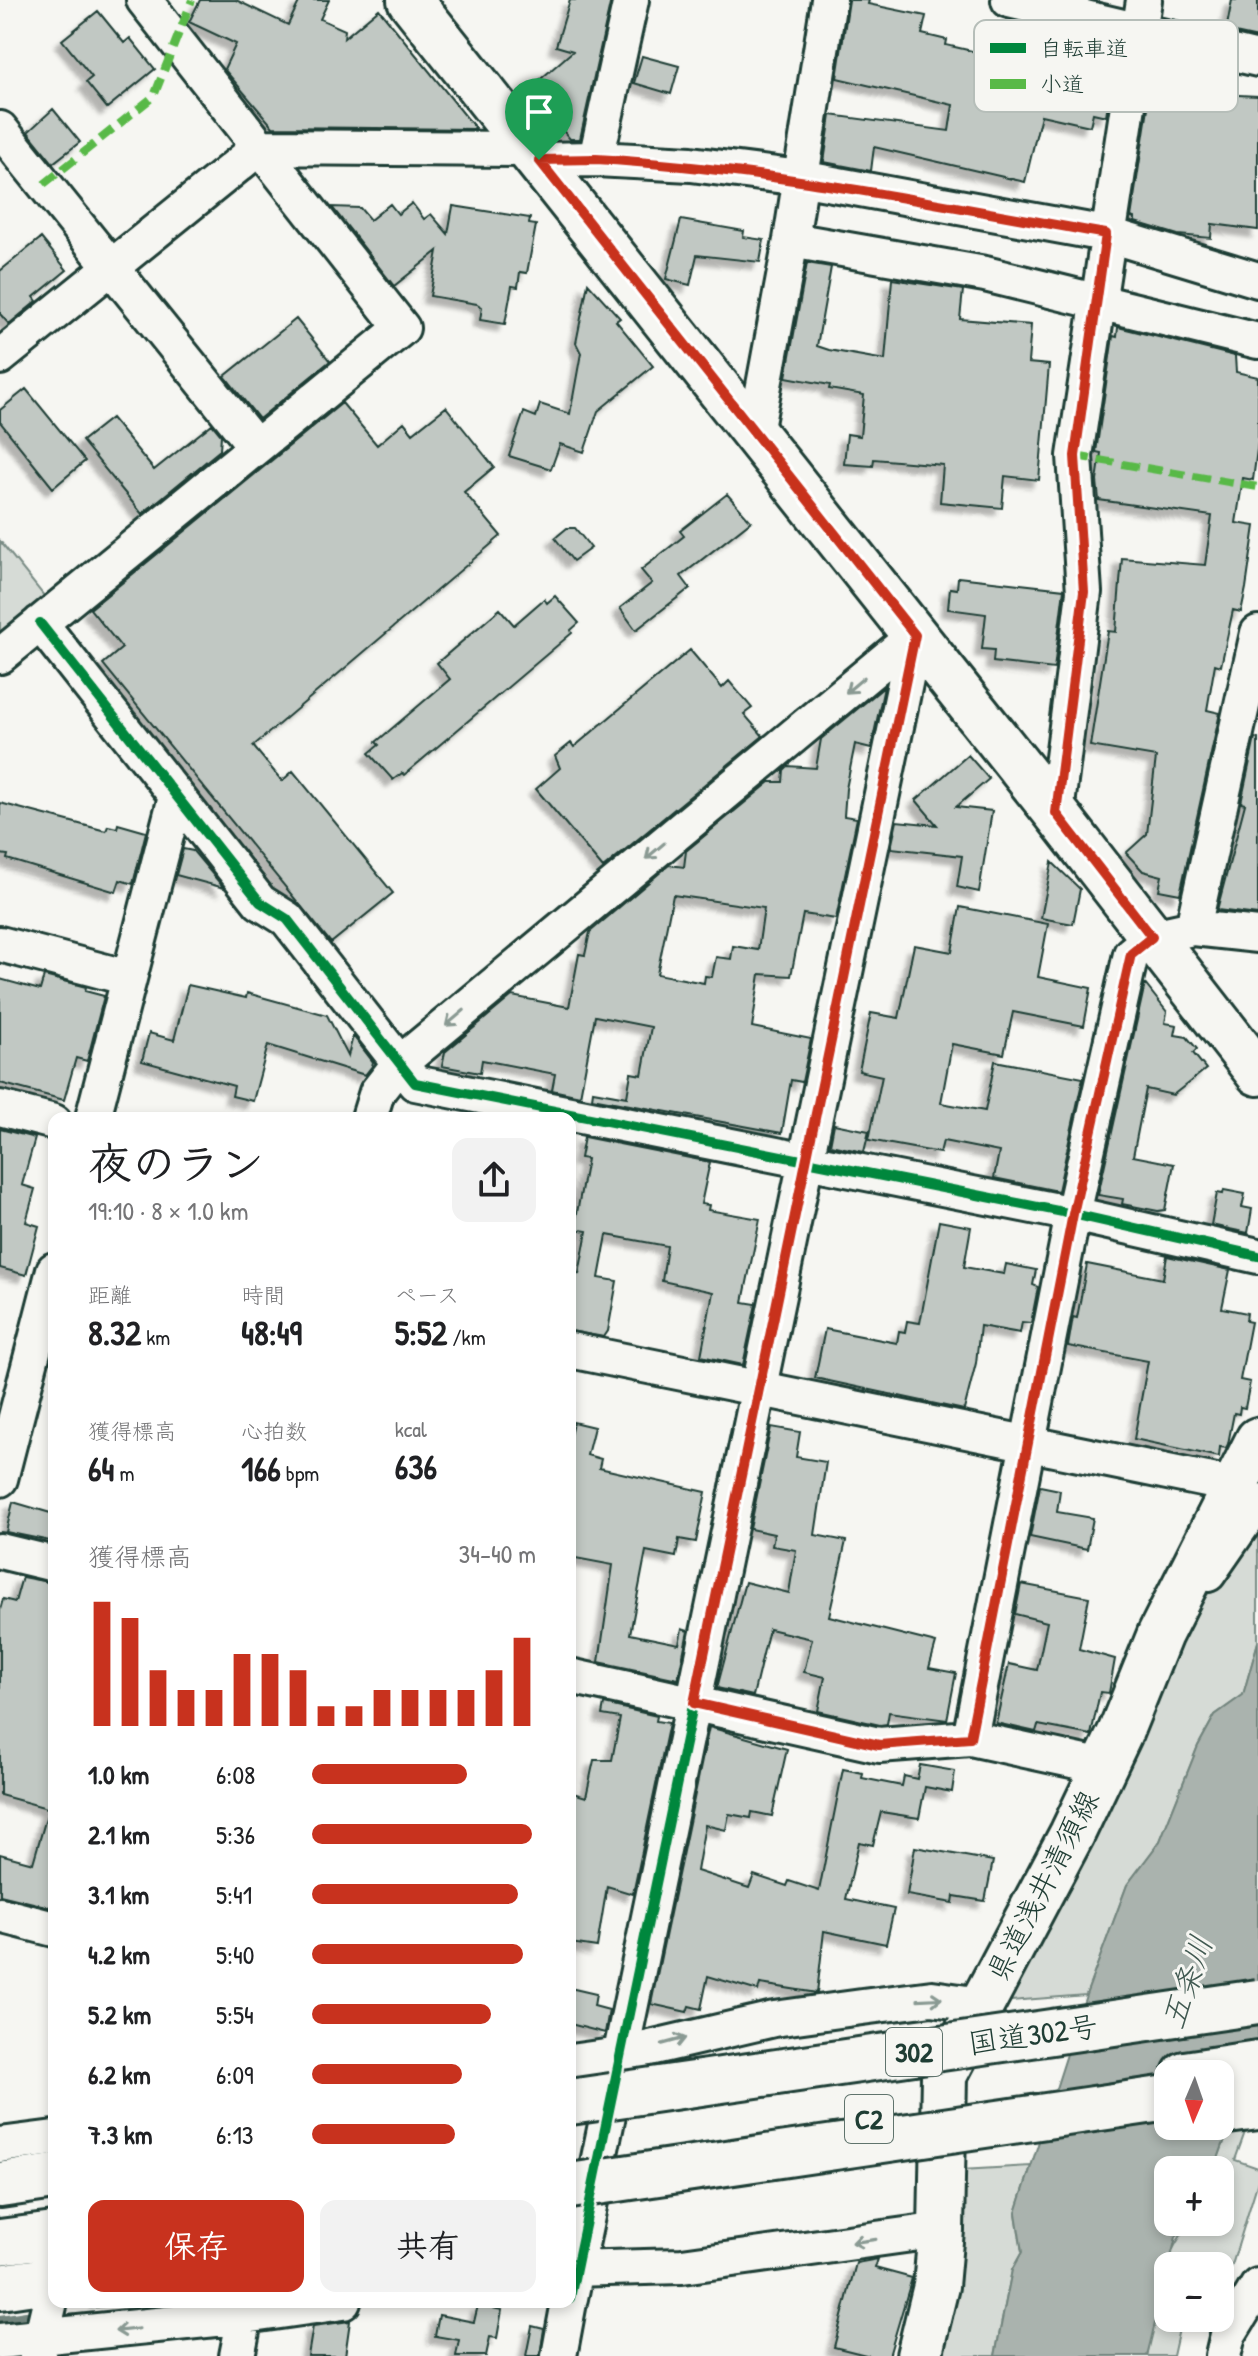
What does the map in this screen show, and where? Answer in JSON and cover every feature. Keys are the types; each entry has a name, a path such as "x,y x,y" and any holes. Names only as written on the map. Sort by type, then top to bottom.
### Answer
{"main road":[{"path":"410,0 1056,813 1172,932 1258,1073"},
{"name":"県道浅井清須線","path":"919,2356 936,2286 941,2230 944,2076 1104,1767 1160,1634 1247,1494 1258,1440"},
{"name":"国道302号","path":"576,2101 1258,2002"},
{"name":"C2","path":"576,2124 1258,2025"},
{"path":"1234,2067 1258,2063"},
{"name":"C2","path":"576,2162 1154,2078"},
{"path":"1234,2089 1258,2085"},
{"path":"576,2185 1154,2100"},
{"path":"1234,2110 1258,2107"},
{"path":"576,2205 1154,2122"},
{"path":"0,2185 48,2178"},
{"path":"0,2195 48,2190"},
{"path":"0,2206 48,2199"},
{"path":"0,2242 48,2236"},
{"path":"0,2265 48,2259"},
{"path":"0,2287 48,2283"}],"street":[{"path":"0,656 402,328 144,0"},
{"path":"596,159 631,0"},
{"path":"755,434 791,240 829,0"},
{"path":"1009,0 1141,15"},
{"path":"1238,51 1258,59"},
{"path":"1056,813 1084,592 1075,456 1125,112"},
{"path":"0,129 256,447"},
{"path":"0,357 260,147 534,155 691,164 800,178 1106,234 1258,280"},
{"path":"791,240 985,274 1258,341"},
{"path":"40,623 260,902 287,919 415,1083 559,1112"},
{"path":"1172,932 1249,719 1258,633"},
{"path":"371,1112 377,1092 399,1064 915,635"},
{"path":"576,2261 761,1389 915,635"},
{"path":"95,1112 176,797"},
{"path":"970,1738 1073,1214 1131,954 1172,932 1258,935"},
{"path":"0,944 129,978"},
{"path":"0,1108 48,1120"},
{"path":"576,1115 1073,1214 1258,1256"},
{"path":"0,1479 48,1293"},
{"path":"576,1351 1028,1444 1247,1494"},
{"path":"0,1551 48,1563"},
{"path":"576,1677 879,1745 970,1738 1104,1767"},
{"path":"0,1915 48,1927"},
{"path":"576,2061 620,2055 723,2029 847,2009 932,1998 981,2005"},
{"path":"0,2145 48,2139"},
{"path":"576,2283 941,2230"},
{"path":"1223,2356 1228,2335 1258,2286"},
{"path":"39,2348 48,2308"},
{"path":"0,2341 39,2348 282,2308"},
{"path":"559,2356 567,2308"},
{"path":"237,2356 252,2311"}],"shaded area":[{"path":"0,541 45,597 0,633"},
{"path":"1258,1519 1258,1642 1243,1695 1215,1715 1198,1746 1160,1841 1127,1885 1086,1995 997,2002 1171,1649"},
{"path":"1258,2046 1258,2096 1235,2160 1258,2168 1258,2181 1234,2259 1234,2252 1172,2252 1181,2236 1234,2236 1234,2156 1219,2156 1225,2140 1234,2140 1234,2114"},
{"path":"1031,2166 1016,2213 1022,2252 1012,2270 995,2356 936,2356 961,2170"},
{"path":"1154,2320 1154,2332 1178,2332 1173,2356 1147,2356"}],"water":[{"name":"五条川","path":"1258,1642 1258,2046 1234,2114 1234,2060 1154,2060 1154,2140 1225,2140 1219,2156 1154,2156 1154,2236 1177,2236 1172,2252 1154,2252 1154,2327 1147,2356 995,2356 1012,2270 1022,2252 1016,2213 1086,1995 1127,1885 1160,1841 1198,1746 1215,1715 1243,1695"}],"building":[{"path":"200,0 236,0 288,25 300,0 329,0 320,19 345,30 344,38 379,9 476,129 273,127 224,69 236,44 189,22"},
{"path":"570,0 611,0 580,139 570,139 528,90 573,51 556,46"},
{"path":"849,0 869,0 868,4 926,16 922,34 947,40 946,45 974,51 974,112 1107,112 1106,116 1093,113 1090,126 1041,115 1025,182 874,147 871,171 824,162 831,115 949,131 953,105 837,78"},
{"path":"1232,0 1258,0 1258,38 1238,34 1238,20 1228,20"},
{"path":"98,11 124,43 130,38 155,69 107,108 86,82 92,77 62,40"},
{"path":"642,56 679,66 671,94 634,83"},
{"path":"1238,95 1258,96 1258,230 1212,224 1211,238 1178,235 1135,222 1135,218 1131,217 1147,112 1238,112"},
{"path":"53,109 80,142 53,163 28,132"},
{"path":"412,203 424,219 431,214 448,234 453,206 530,218 529,224 536,225 527,273 520,272 518,287 512,286 505,324 480,320 482,307 477,304 430,296 438,251 394,286 332,207 360,208 370,220 390,204 398,214"},
{"path":"681,220 744,231 743,237 764,240 760,262 697,255 690,285 666,279"},
{"path":"41,238 67,270 34,297 37,301 9,324 0,314 0,271"},
{"path":"807,263 831,267 817,346 829,350 885,360 892,279 963,290 960,319 1031,325 1028,363 1049,365 1039,480 1005,476 1002,508 940,502 943,465 874,459 873,466 844,464 847,434 860,436 864,395 786,377"},
{"path":"588,283 620,318 616,321 653,366 598,411 584,452 560,444 551,469 509,456 524,412 536,417 540,404 570,414 581,353 576,343"},
{"path":"296,319 330,361 259,419 225,376"},
{"path":"1118,327 1235,356 1236,372 1258,377 1258,442 1253,480 1243,478 1236,523 1255,526 1246,588 1241,612 1233,610 1221,666 1215,664 1207,710 1220,713 1180,894 1159,890 1162,876 1143,871 1126,853 1147,834 1156,757 1090,746 1108,631 1116,632 1122,558 1205,565 1212,516 1099,500 1097,481 1101,453 1096,452 1113,336 1117,337"},
{"path":"26,389 85,461 53,488 0,422 0,410"},
{"path":"342,403 377,445 404,422 413,433 446,407 494,467 464,492 501,536 253,746 282,781 293,771 393,893 331,943 103,664 122,648 90,609"},
{"path":"111,418 154,470 212,424 221,435 220,450 142,514 82,441"},
{"path":"727,494 751,521 681,576 690,588 636,630 620,608 652,583 641,570 684,536 680,531"},
{"path":"567,528 575,528 591,548 573,561 555,538"},
{"path":"958,577 1064,589 1054,669 993,662 994,650 982,649 986,614 948,609 950,588 957,589"},
{"path":"555,596 579,623 571,630 572,633 404,775 402,773 393,780 369,753 379,745 376,742 450,679 437,663 500,609 514,625 544,599 547,603"},
{"path":"690,650 722,688 729,681 752,708 744,714 763,736 603,868 536,789 560,768 555,756 571,743 574,747"},
{"path":"884,687 871,748 855,744 844,816 857,818 836,919 803,914 791,976 760,974 752,1027 811,1039 802,1082 791,1080 782,1133 592,1098 593,1091 627,1097 631,1073 642,1075 651,1027 595,1016 580,1096 552,1090 555,1074 482,1060 480,1073 442,1066 445,1052 512,996 569,1007 579,954 585,955 590,932 669,865 684,867 686,851 770,782 783,782 784,770 788,766 816,768 821,739","holes":["673,895 764,908 758,950 733,946 731,959 716,957 712,977 705,976 704,983 657,974"]},
{"path":"1255,738 1258,739 1258,915 1217,910 1245,804 1241,803"},
{"path":"968,755 989,779 956,807 992,811 979,892 957,887 962,856 891,848 897,821 937,825 916,800"},
{"path":"0,803 106,831 108,826 117,828 118,824 146,832 133,884 120,880 116,892 7,859 8,855 0,854"},
{"path":"183,849 193,851 224,888 176,875"},
{"path":"1052,862 1080,889 1073,924 1041,918"},
{"path":"960,907 1048,924 1038,977 1091,988 1084,1026 1013,1012 1004,1054 952,1044 941,1103 985,1111 995,1061 1083,1078 1058,1191 994,1178 999,1152 943,1141 940,1153 869,1140 882,1076 859,1071 871,1013 899,1018 914,945 952,952"},
{"path":"44,976 86,987 85,991 104,996 87,1061 76,1058 64,1100 0,1083 0,979 40,990"},
{"path":"1145,984 1167,1012 1165,1023 1177,1025 1175,1035 1187,1037 1197,1049 1193,1053 1206,1069 1173,1095 1146,1089 1133,1156 1174,1164 1165,1210 1158,1211 1122,1204 1123,1199 1098,1195"},
{"path":"188,985 246,998 247,993 327,1015 348,1056 353,1036 373,1062 372,1066 365,1075 268,1045 253,1101 232,1096 234,1086 142,1061 149,1033 174,1040"},
{"path":"834,1124 869,1131 864,1152 830,1145"},
{"path":"0,1129 35,1138 22,1185 35,1189 26,1222 39,1226 26,1275 0,1268"},
{"path":"584,1137 710,1162 701,1204 709,1205 708,1210 760,1219 743,1302 756,1304 743,1365 701,1356 713,1292 662,1281 667,1246 607,1235 599,1278 617,1281 608,1331 604,1337 576,1332 576,1273 579,1274 587,1231 576,1229 587,1159 580,1158"},
{"path":"1224,1190 1245,1194 1242,1207 1252,1209 1248,1233 1211,1225 1217,1193 1223,1194"},
{"path":"939,1221 971,1227 964,1267 1004,1274 1006,1264 1036,1270 1033,1285 1038,1287 1031,1323 1022,1322 1020,1333 980,1326 976,1363 964,1410 815,1378 825,1329 897,1343 899,1331 905,1332 907,1321 920,1323"},
{"path":"1167,1256 1230,1270 1222,1308 1247,1313 1246,1321 1251,1322 1240,1380 1250,1382 1245,1408 1240,1407 1239,1414 1234,1413 1228,1444 1226,1448 1220,1447 1219,1457 1134,1439 1148,1361 1068,1346 1073,1317 1077,1318 1087,1264 1163,1279"},
{"path":"576,1423 594,1427 587,1455 601,1459 599,1468 706,1492 696,1542 679,1539 676,1557 646,1551 630,1634 679,1644 682,1629 688,1631 678,1679 599,1662 613,1565 576,1558"},
{"path":"771,1427 800,1432 796,1457 826,1462 815,1535 846,1541 829,1616 936,1643 929,1668 956,1673 947,1720 889,1712 887,1724 880,1725 818,1711 825,1677 804,1672 812,1639 769,1629 753,1696 717,1688 745,1582 789,1593 796,1550 772,1546 774,1534 750,1529"},
{"path":"1040,1486 1060,1490 1057,1512 1093,1518 1087,1549 1030,1537"},
{"path":"13,1502 48,1512 48,1541 6,1532"},
{"path":"22,1577 48,1582 48,1808 0,1795 0,1610 3,1599 15,1602"},
{"path":"1021,1584 1089,1597 1079,1649 1115,1659 1109,1693 1100,1692 1091,1735 1038,1725 1036,1732 996,1723 1009,1664 1037,1670 1047,1622 1015,1614"},
{"path":"604,1704 657,1716 656,1721 669,1723 633,1894 607,1886 597,1947 576,1944 576,1794 586,1797 594,1760 612,1760 620,1718 602,1715"},
{"path":"709,1727 787,1749 772,1816 752,1812 751,1818 729,1814 726,1830 705,1825 697,1871 749,1888 754,1875 787,1886 789,1881 819,1891 843,1769 863,1773 862,1778 902,1786 904,1776 917,1779 920,1765 955,1771 952,1792 925,1787 919,1818 881,1812 873,1845 859,1842 846,1899 894,1909 886,1944 824,1931 817,1993 760,1984 758,1991 708,1976 701,2009 689,2006 687,2012 651,2004"},
{"path":"48,1811 48,1907 0,1895 0,1854 33,1863"},
{"path":"915,1847 993,1861 985,1901 954,1896 953,1903 907,1895"},
{"path":"576,1989 596,1994 594,2006 609,2010 605,2033 576,2026"},
{"path":"878,2259 875,2268 912,2278 889,2356 870,2356 834,2347 856,2263"},
{"path":"477,2308 502,2310 497,2338 490,2337 486,2356 456,2356 459,2340 435,2336 439,2315 474,2322"},
{"path":"350,2321 345,2356 308,2356 313,2326"},
{"path":"532,2326 544,2329 540,2356 526,2356"}],"waterway":[{"path":"0,2319 26,2315"}],"marked path":[{"path":"44,184 154,96 192,0"},
{"path":"1075,456 1258,487"}],"cycle path":[{"path":"40,623 260,902 287,919 415,1083 561,1112"},
{"path":"576,2269 915,635"},
{"path":"576,1115 1073,1214 1258,1256"}],"route":[{"path":"596,159 691,164 800,178 1106,234 1075,456 1084,592 1056,813 1152,937 1131,954 1073,1214 970,1738 879,1745 694,1703 915,635 539,160 596,159"}]}
